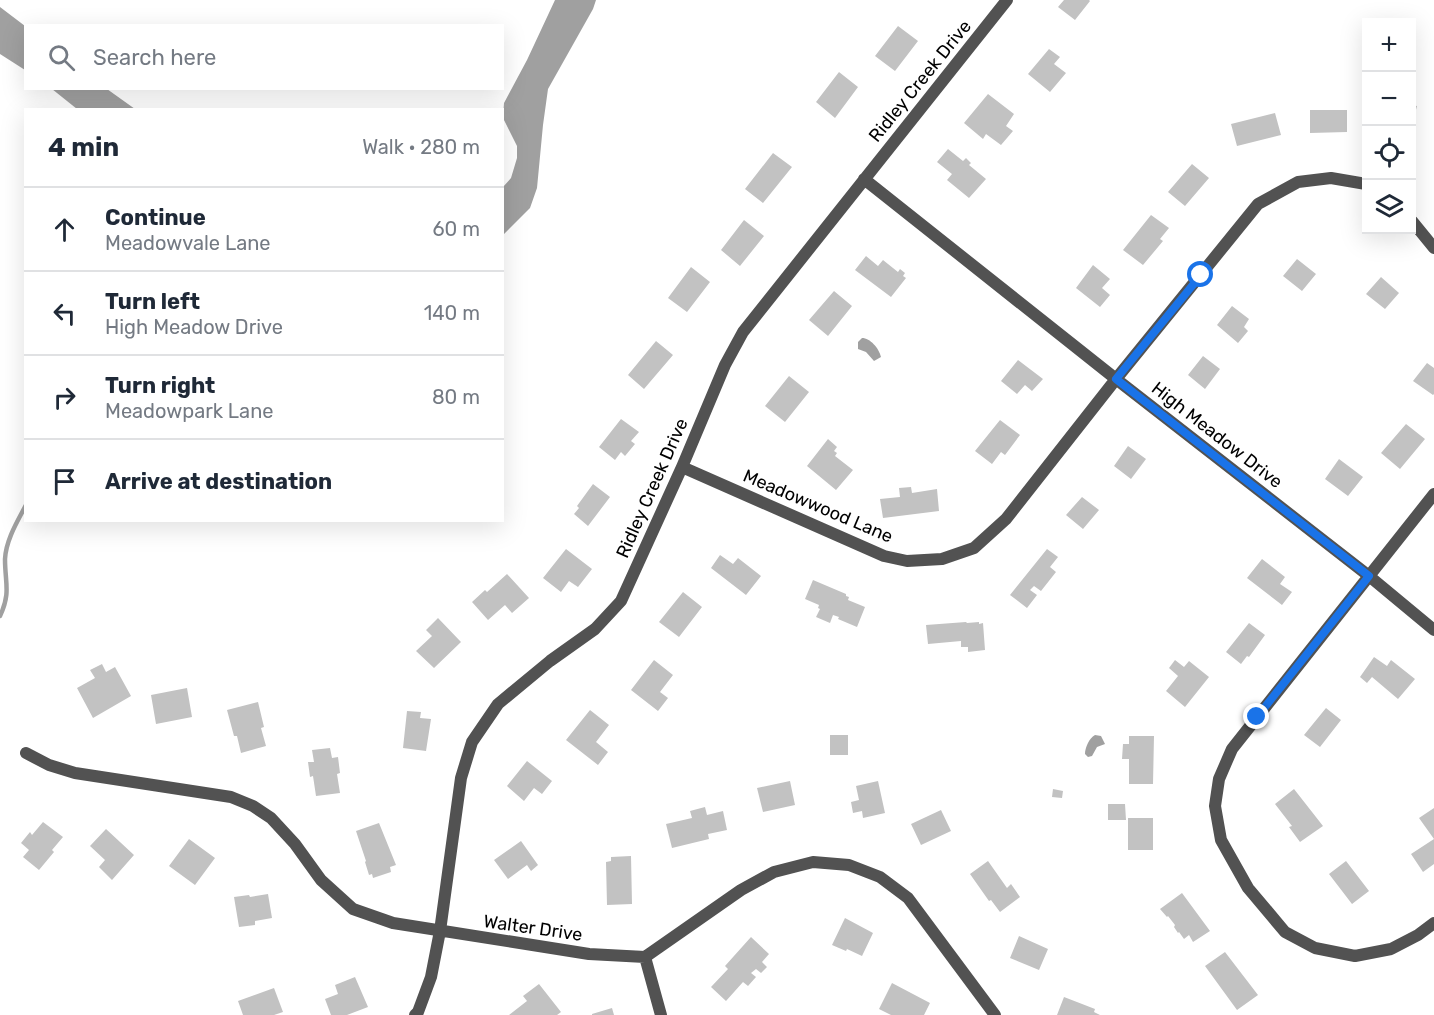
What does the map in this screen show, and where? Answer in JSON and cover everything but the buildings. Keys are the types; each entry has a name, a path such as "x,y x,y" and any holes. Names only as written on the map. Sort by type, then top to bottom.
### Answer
{"street":[{"name":"Ridley Creek Drive","path":"415,1015 431,977 440,931 461,778 472,742 498,704 550,661 595,629 621,601 725,365 743,332 1007,0"},
{"name":"Meadowwood Lane","path":"682,467 884,556 907,561 942,560 974,548 1006,519 1258,204 1298,182 1331,178 1362,183"},
{"name":"High Meadow Drive","path":"864,179 1369,576 1434,630"},
{"path":"1416,226 1434,248"},
{"path":"1434,494 1232,749 1219,779 1215,806 1221,840 1248,888 1286,932 1316,948 1355,956 1391,949 1418,935 1434,923"},
{"name":"Walter Drive","path":"26,753 49,765 75,773 231,797 253,806 271,818 295,844 321,880 353,909 393,924 589,954 645,957"},
{"path":"661,1015 645,957 741,890 774,872 813,862 849,865 880,877 908,898 995,1015"}],"shaded area":[{"path":"555,0 596,0 548,89 537,188 530,208 504,234 504,186 511,178 517,158 517,146 504,120 504,103"},
{"path":"0,7 24,25 24,69 0,54"},
{"path":"53,90 108,90 134,108 76,108"},
{"path":"862,338 874,344 881,357 874,361 866,352 858,349 858,342"},
{"path":"1095,735 1101,736 1105,744 1097,747 1092,756 1088,757 1085,754 1087,746"}],"waterway":[{"path":"0,616 7,588 5,559 7,545 24,509"}],"route":[{"path":"1201,275 1116,379 1369,576 1257,717"}]}
